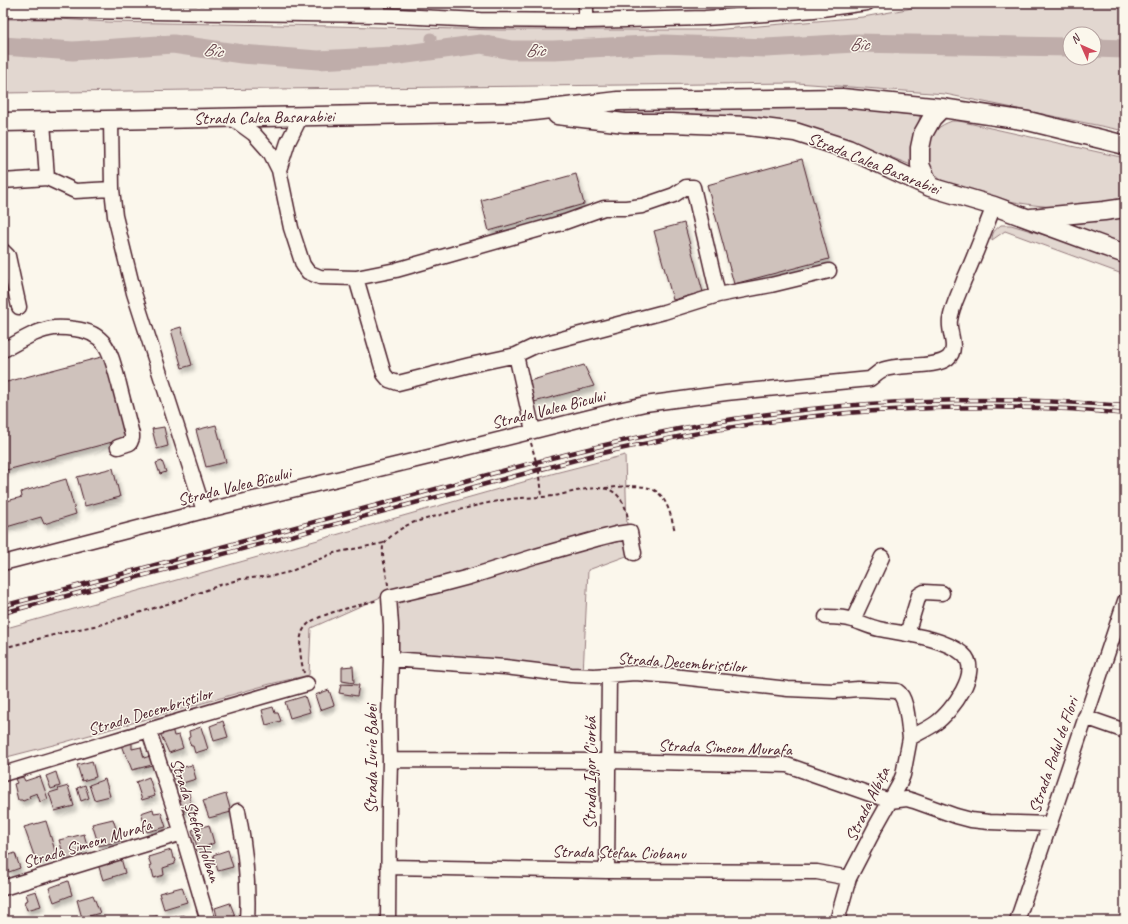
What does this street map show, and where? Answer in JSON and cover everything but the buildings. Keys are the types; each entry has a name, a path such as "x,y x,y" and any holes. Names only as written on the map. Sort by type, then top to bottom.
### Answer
{"main road":[{"name":"Strada Calea Basarabiei","path":"3,122 524,112 618,101 842,98 942,108 1028,121 1125,145"},
{"path":"930,187 920,165 920,148 929,123 942,108"},
{"name":"Strada Calea Basarabiei","path":"524,112 625,123 748,126 795,132 848,149 930,187 994,206 1026,218 1125,208"},
{"path":"1026,218 1125,254"}],"street":[{"path":"586,3 586,21"},
{"path":"3,10 377,9 480,20 586,21 705,18 814,10 848,4 867,3"},
{"path":"279,170 288,142 301,116"},
{"path":"232,118 254,134 270,152 279,170 291,228 303,265 308,272 320,277 356,278 396,270 558,224 604,208 642,206 674,195 686,187 693,188 718,295"},
{"path":"111,120 112,189 115,216 134,293 204,511"},
{"path":"43,122 47,178"},
{"path":"3,181 47,178 75,191 112,189"},
{"name":"Strada Valea Bîcului","path":"3,563 204,511 645,404 726,393 870,379 881,370 888,368 932,364 943,361 949,358 952,352 953,345 949,322 953,306 994,206"},
{"path":"3,251 8,256 19,307"},
{"path":"356,278 384,374 389,380 398,383 470,365 516,356 535,346 664,312 718,295 829,272"},
{"path":"3,350 37,333 54,328 80,329 99,338 104,343 111,356 132,435 130,443 118,447"},
{"path":"516,356 531,432"},
{"path":"389,597 442,585 536,556 616,534 630,532 634,553"},
{"path":"853,620 882,557"},
{"path":"907,634 919,595 924,592 942,593"},
{"name":"Strada Iurie Babei","path":"388,921 388,805 390,760 389,717 391,658 389,597"},
{"name":"Strada Podul de Flori","path":"1016,921 1125,601"},
{"path":"826,617 841,617 853,620 871,628 907,634 937,642 955,649 964,656 969,665 968,679 948,712 936,724 910,738"},
{"name":"Strada Decembriștilor","path":"391,658 505,667 571,675 635,673 762,687 834,691 897,691 901,694 904,702 910,738"},
{"name":"Strada Igor Ciorbă","path":"608,871 609,675"},
{"name":"Strada Decembriștilor","path":"3,774 149,731 223,707 307,684"},
{"path":"1085,717 1125,731"},
{"name":"Strada Ștefan Holban","path":"149,731 182,833 208,921"},
{"name":"Strada Albița","path":"837,921 850,878 903,775 910,738"},
{"name":"Strada Simeon Murafa","path":"390,760 608,761 787,765 890,801 914,801 971,820 1049,824"},
{"path":"238,811 244,847 247,885 247,921"},
{"name":"Strada Simeon Murafa","path":"3,888 182,833"},
{"name":"Strada Ștefan Ciobanu","path":"388,867 608,871 817,872 850,878"}],"path":[{"path":"531,432 535,459 540,476 542,497"},
{"path":"3,648 99,625 177,601 241,579 273,576 289,572 334,553 384,543 396,531 407,524 506,499 554,496 583,490 604,488 643,486 653,489 661,495 669,510 675,532"},
{"path":"604,488 611,490 620,498 628,515 630,532"},
{"path":"307,684 303,668 300,641 302,631 310,621 335,612 389,597 384,563 384,543"}],"shaded area":[{"path":"929,3 1125,3 1125,131 945,94 797,83 3,93 3,19 59,19 109,22 501,30 713,30 863,17 907,9"},
{"path":"807,108 863,109 920,116 911,165 847,140 773,120 722,116 625,116 625,110"},
{"path":"952,121 959,121 1125,158 1125,202 1078,207 1033,205 996,198 946,183 935,175 929,166 926,150 931,136 940,127"},
{"path":"1125,214 1125,249 1070,224 1072,221"},
{"path":"1001,225 1011,225 1125,260 1125,275 1005,231 992,240 994,231"},
{"path":"625,455 627,528 383,596 311,628 309,675 270,684 3,758 3,629 555,473"},
{"path":"625,536 632,554 588,570 583,674 398,655 395,627 396,597"}],"waterway":[{"path":"431,38 431,50"},
{"name":"Bîc","path":"3,46 73,51 173,44 242,54 318,60 392,56 481,44 511,50 554,50 664,44 766,48 855,43 1062,47"},
{"name":"Bîc","path":"1102,48 1125,49"}],"railway":[{"path":"3,606 551,458 688,427 783,412 880,403 978,400 1125,406"},
{"path":"3,613 594,455 662,440 752,424 884,410 995,407 1075,409 1125,414"}]}
